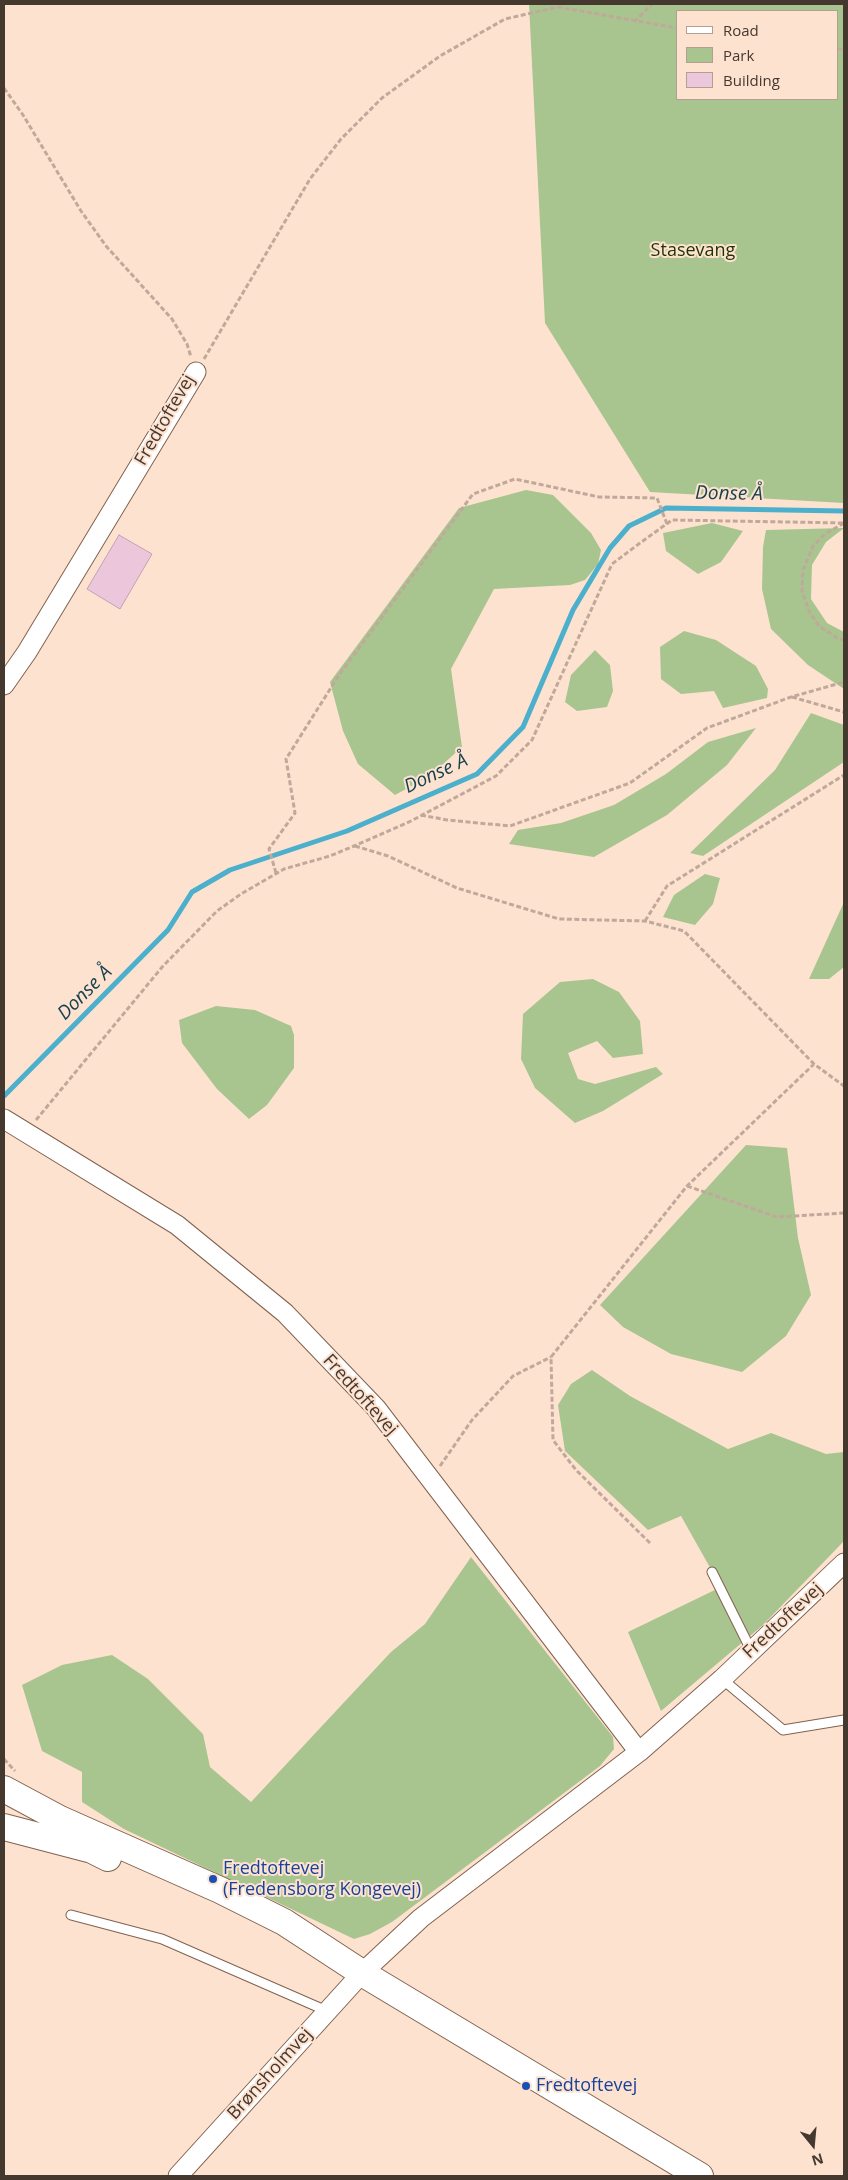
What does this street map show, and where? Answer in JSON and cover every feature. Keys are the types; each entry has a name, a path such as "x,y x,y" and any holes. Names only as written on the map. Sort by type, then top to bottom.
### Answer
{"street":[{"name":"Fredtoftevej","path":"4,685 27,652 196,372"},
{"name":"Fredtoftevej","path":"4,1119 177,1225 285,1313 376,1408 639,1752"},
{"name":"Fredtoftevej","path":"362,1973 421,1918 639,1752 722,1679 750,1650 844,1563"},
{"path":"4,1790 60,1819 220,1890 284,1922 362,1973 700,2176"},
{"path":"4,1827 92,1850 362,1973"},
{"name":"Brønsholmvej","path":"178,2176 362,1973"}],"lane":[{"path":"712,1572 750,1650"},
{"path":"722,1679 783,1730 844,1720"},
{"path":"71,1915 162,1939 327,2011"}],"path":[{"path":"634,22 652,4"},
{"path":"196,372 310,179 341,139 382,98 440,56 505,20 558,7 634,22 676,28"},
{"name":"Fredtoftevej","path":"4,88 101,239 172,320 187,344 196,372"},
{"path":"276,873 269,848 295,813 286,760 339,675 473,494 515,479 600,497 656,498 667,524"},
{"path":"24,1133 190,936 241,894 284,868 330,856 354,846 421,815 496,776 532,740 612,564 672,520 844,523 825,534 814,546 803,570 802,591 809,611 819,626 839,639 844,640"},
{"path":"421,815 447,820 510,826 630,784 707,728 791,696 844,682"},
{"path":"791,696 844,712"},
{"path":"645,921 667,886 844,775"},
{"path":"354,846 388,856 457,888 559,920 645,921 684,931 814,1064 844,1086"},
{"path":"431,1479 472,1420 513,1376 551,1357 686,1186 814,1064"},
{"path":"686,1186 777,1217 844,1213"},
{"path":"551,1357 553,1440 576,1470 650,1543"}],"green space":[{"name":"Stasevang","path":"529,4 844,4 844,503 650,492 545,323"},
{"path":"526,490 553,495 591,533 601,550 598,564 585,580 570,585 494,589 451,669 462,747 430,776 395,795 358,764 343,731 330,682 459,508"},
{"path":"712,523 743,531 721,562 698,574 666,551 663,533"},
{"path":"844,528 826,542 812,565 811,599 827,623 844,632 844,689 808,665 771,629 762,589 763,547 766,530"},
{"path":"684,631 716,640 756,666 768,689 767,698 723,708 714,691 681,694 661,679 660,647"},
{"path":"595,650 610,665 613,691 607,707 577,711 565,702 571,675"},
{"path":"811,713 844,725 844,762 703,856 690,853 775,770"},
{"path":"756,728 727,765 667,815 594,857 509,844 518,830 561,823 614,805 666,774 708,742"},
{"path":"705,874 720,878 713,904 695,925 663,917 674,895"},
{"path":"844,902 844,967 829,979 809,979"},
{"path":"593,979 619,992 640,1021 643,1054 613,1058 597,1041 568,1053 578,1079 595,1084 656,1067 663,1074 603,1111 575,1123 535,1088 521,1059 523,1014 560,982"},
{"path":"216,1006 255,1010 291,1026 294,1035 294,1068 267,1105 249,1119 217,1089 182,1043 179,1020"},
{"path":"746,1145 787,1148 798,1238 811,1295 786,1336 742,1372 671,1354 623,1327 600,1305"},
{"path":"592,1370 630,1396 728,1449 771,1433 826,1454 844,1452 844,1541 763,1625 661,1711 628,1632 721,1587 681,1516 648,1530 565,1451 558,1405 571,1384"},
{"path":"471,1557 613,1737 614,1749 600,1766 392,1922 370,1934 354,1939 124,1829 82,1802 82,1772 42,1751 22,1685 62,1665 112,1655 148,1679 203,1734 210,1767 251,1802 391,1652 425,1624"}],"building":[{"path":"119,535 152,554 120,609 87,589"}],"waterway":[{"name":"Donse Å","path":"4,1096 168,930 192,892 230,870 347,831 477,774 523,727 573,610 610,548 629,526 666,508 844,511"}],"place":[{"name":"Fredtoftevej (Fredensborg Kongevej)","path":"213,1879"},
{"name":"Fredtoftevej","path":"526,2086"}]}
